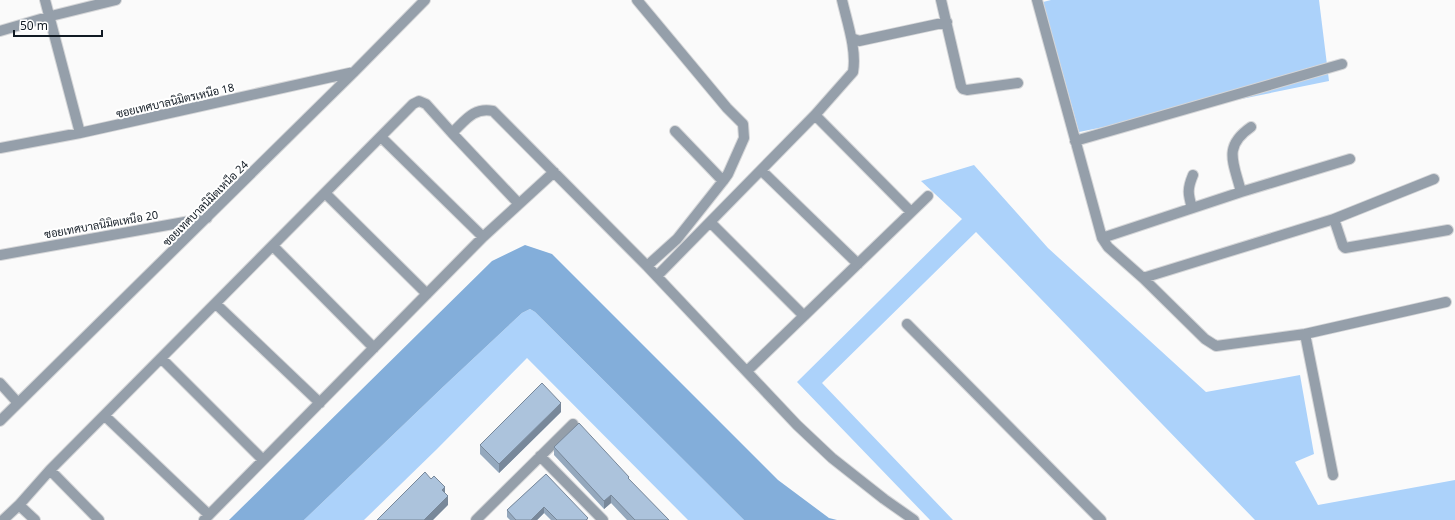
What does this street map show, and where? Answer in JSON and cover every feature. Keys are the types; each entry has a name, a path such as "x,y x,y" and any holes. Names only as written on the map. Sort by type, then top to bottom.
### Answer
{"street":[{"path":"46,0 80,133"},
{"path":"0,31 50,16 116,0"},
{"name":"ซอยเทศบาลนิมิตเหนือ 24","path":"0,421 207,218 425,0"},
{"path":"637,0 727,108 743,124 744,138 728,174 677,239 647,266"},
{"path":"657,276 816,115 853,72 852,38 842,0"},
{"path":"941,0 960,86 967,90 1018,83"},
{"path":"1037,0 1102,238 1108,246 1205,339 1216,346 1305,334 1446,302"},
{"path":"852,38 859,41 947,22"},
{"path":"1075,141 1342,64"},
{"name":"ซอยเทศบาลนิมิตรเหนือ 18","path":"0,148 80,133 354,72"},
{"path":"3,520 19,505 50,470 162,359 413,104 419,101 426,104 519,204"},
{"path":"452,133 476,111 493,111 657,276 797,425 832,458 884,500 914,520"},
{"path":"816,115 911,212"},
{"path":"1241,192 1232,155 1233,147 1241,134 1251,127"},
{"path":"675,131 723,180"},
{"path":"381,137 483,238"},
{"path":"1102,238 1350,158"},
{"path":"762,171 858,264"},
{"path":"105,416 207,518 483,238 554,172"},
{"path":"1192,208 1188,193 1189,185 1194,175"},
{"path":"1143,278 1334,219 1434,179"},
{"path":"325,193 427,294"},
{"path":"747,371 928,196"},
{"name":"ซอยเทศบาลนิมิตเหนือ 20","path":"0,255 207,218"},
{"path":"1334,219 1345,248 1448,230"},
{"path":"710,222 804,316"},
{"path":"273,246 374,348"},
{"path":"216,304 320,403"},
{"path":"907,324 1102,520"},
{"path":"1305,334 1333,475"},
{"path":"162,359 263,460"},
{"path":"0,383 18,403"},
{"path":"476,520 572,424"},
{"path":"540,456 603,520"},
{"path":"50,470 99,520"},
{"path":"19,505 35,520"}],"shaded area":[{"path":"1051,0 1319,0 1329,81 1079,132 1043,2"},
{"path":"974,165 1048,248 1206,392 1300,375 1314,454 1295,462 1318,505 1455,480 1455,520 1255,520 976,232 822,383 953,520 930,520 797,382 962,219 921,181"},
{"path":"525,245 552,254 778,480 829,518 837,520 744,520 535,312 530,309 522,313 304,520 229,520 492,261"},
{"path":"530,309 535,312 744,520 688,520 527,358 364,520 304,520 522,313"}],"building":[{"path":"542,383 561,403 499,464 480,445"},
{"path":"579,423 629,477 628,478 669,520 635,520 611,495 604,501 554,447"},
{"path":"425,472 431,479 434,476 445,487 442,490 448,496 424,520 377,520"},
{"path":"546,474 588,518 586,520 557,520 544,507 531,520 516,520 507,510"}]}
